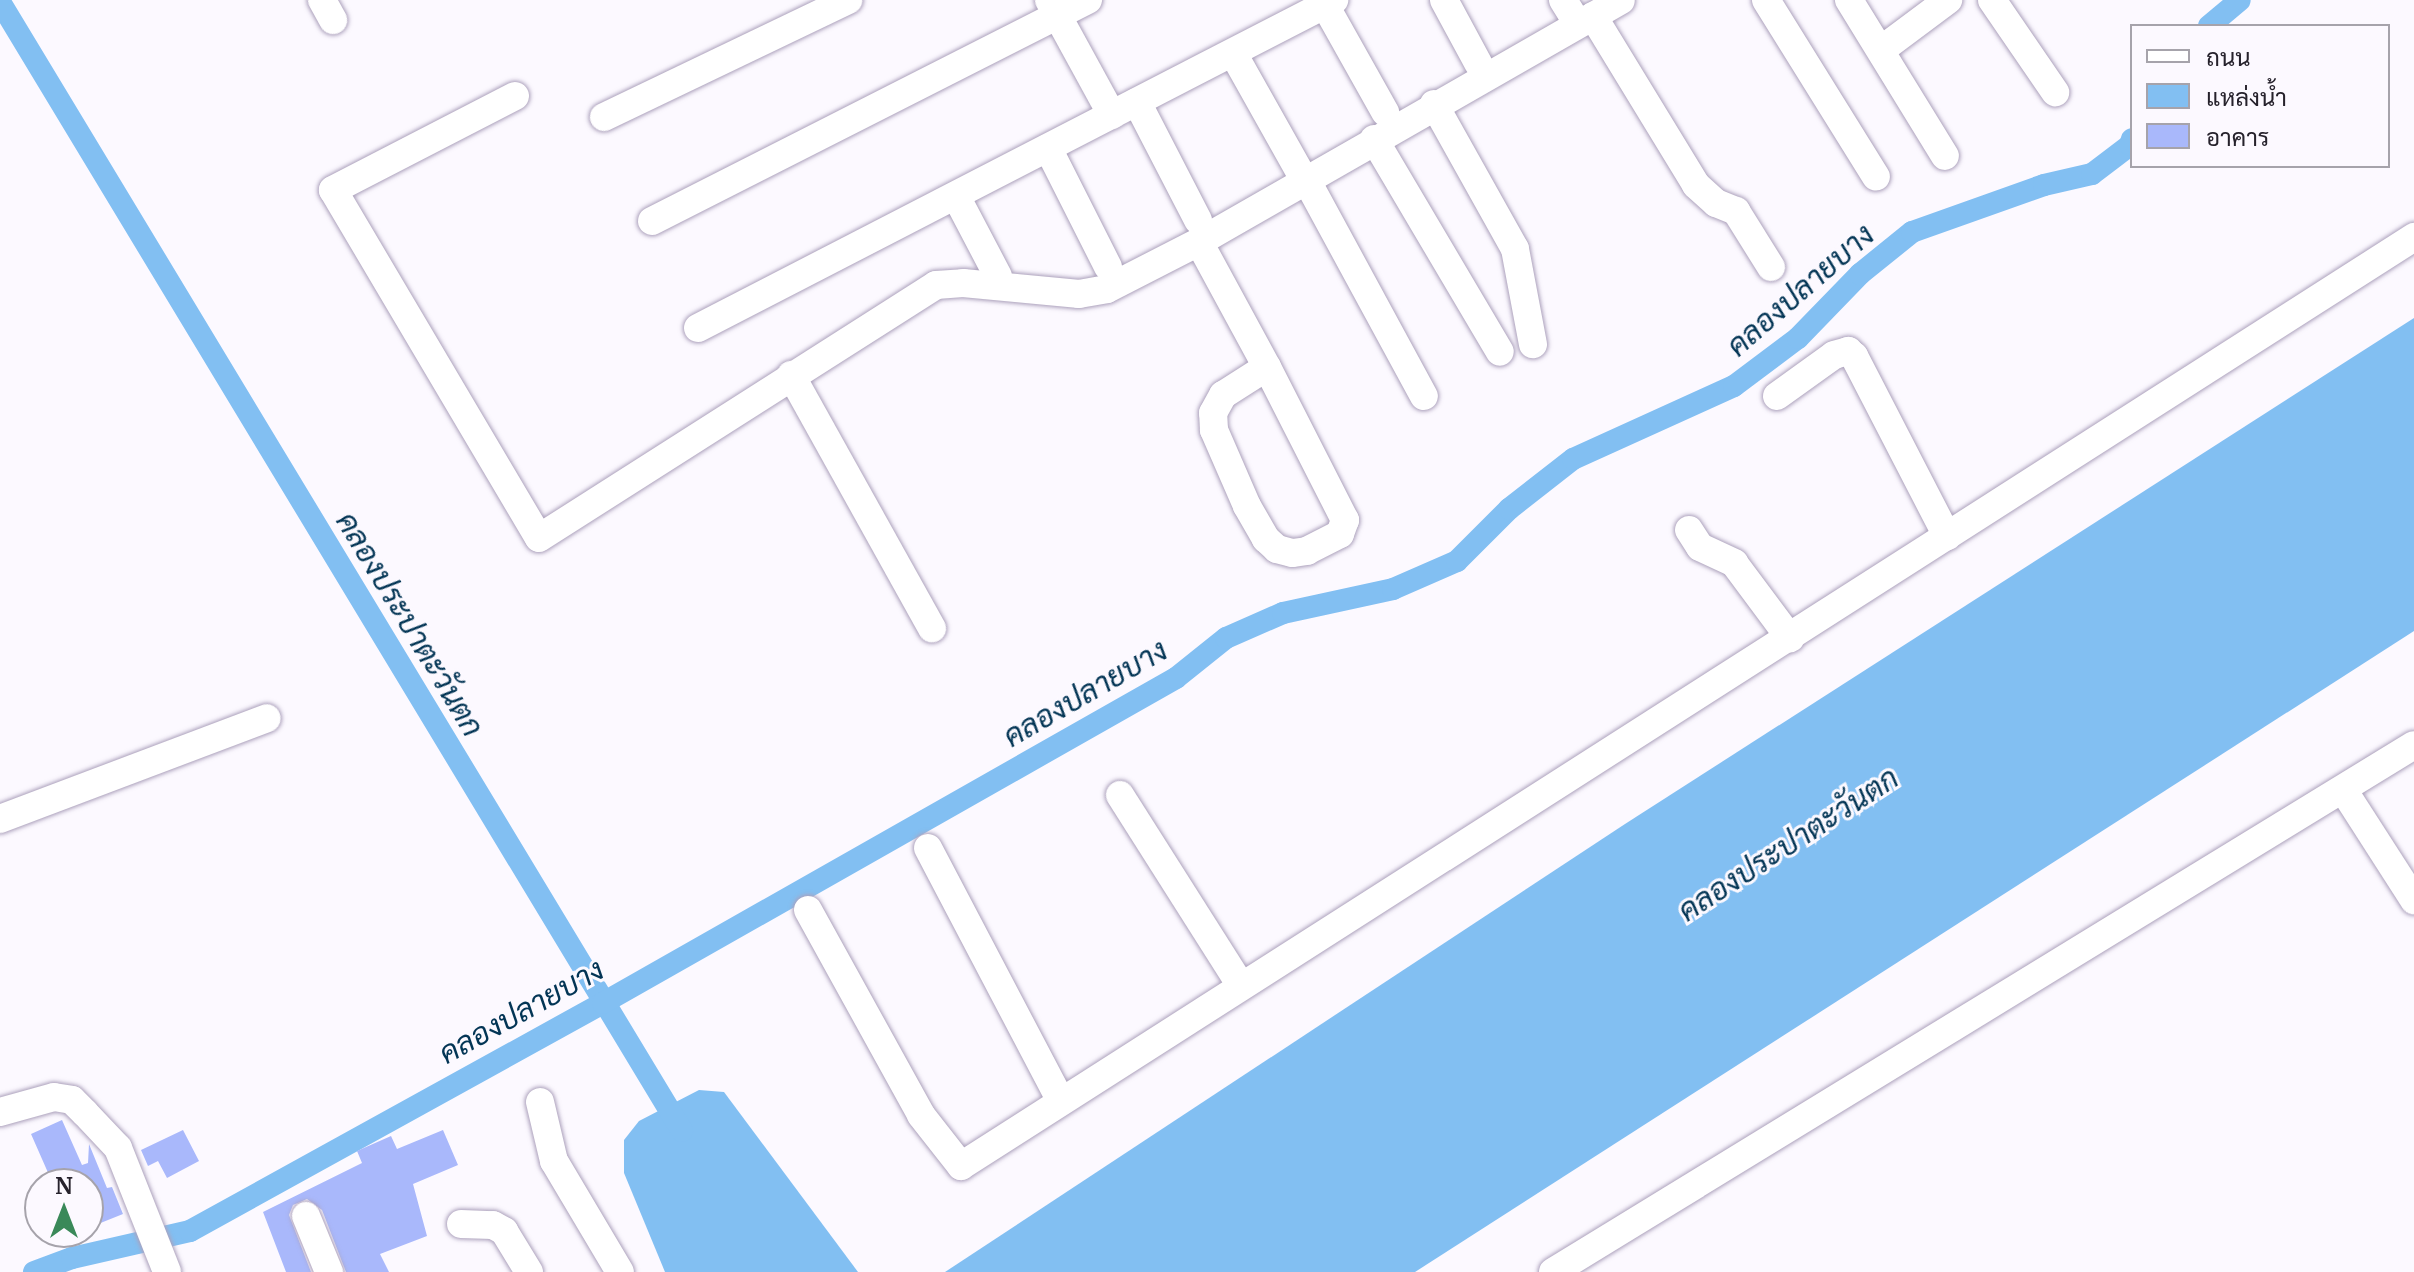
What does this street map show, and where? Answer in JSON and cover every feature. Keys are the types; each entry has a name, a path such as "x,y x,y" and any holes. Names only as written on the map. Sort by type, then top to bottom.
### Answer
{"street":[{"path":"604,117 848,0"},
{"path":"652,221 1053,8 1088,0"},
{"path":"1444,0 1478,63"},
{"path":"515,96 333,190 539,538 936,285 963,283 1092,293 1107,289 1198,231 1434,104 1576,10 1621,0"},
{"path":"1766,0 1876,177"},
{"path":"1849,0 1945,156"},
{"path":"1881,50 1948,0"},
{"path":"1992,0 2055,92"},
{"path":"698,328 1329,2 1385,112"},
{"path":"1053,8 1124,109 1198,231 1345,520 1340,534 1307,551 1277,549 1266,539 1240,492 1214,430 1213,413 1223,395 1267,367"},
{"path":"1576,10 1696,185 1716,203 1736,211 1771,267"},
{"path":"1233,53 1424,396"},
{"path":"1434,104 1515,249 1533,344"},
{"path":"1374,139 1500,352"},
{"path":"1048,148 1108,267"},
{"path":"956,196 998,276"},
{"path":"808,910 921,1115 961,1166 2414,237"},
{"path":"1777,396 1834,355 1848,351 1854,356 1947,536"},
{"path":"791,375 932,628"},
{"path":"1689,530 1700,547 1734,563 1790,638"},
{"path":"0,819 256,722"},
{"path":"1553,1272 2344,791 2414,745"},
{"path":"2344,791 2414,900"},
{"path":"1120,795 1241,986"},
{"path":"928,848 1061,1101"},
{"path":"0,1112 54,1097 72,1100 118,1148 166,1268"},
{"path":"540,1102 554,1161 620,1272"},
{"path":"306,1216 329,1272"},
{"path":"461,1224 493,1225 504,1231 529,1272"}],"water":[{"path":"2414,318 2414,631 1415,1272 945,1272 1625,824"},
{"path":"699,1090 724,1092 858,1272 665,1272 624,1173 624,1140 639,1121"}],"building":[{"path":"62,1120 82,1165 88,1163 89,1144 99,1168 46,1168 31,1134"},
{"path":"183,1130 199,1161 167,1178 158,1161 148,1166 141,1150"},
{"path":"443,1130 458,1165 413,1184 427,1236 380,1254 389,1272 346,1272 322,1210 307,1199 293,1205 289,1215 311,1272 286,1272 263,1212 362,1163 357,1151 391,1136 397,1149"},
{"path":"104,1181 107,1188 112,1187 123,1214 104,1222"}],"waterway":[{"name":"คลองปลายบาง","path":"2211,24 2240,0"},
{"name":"คลองประปาตะวันตก","path":"0,2 682,1131"},
{"name":"คลองปลายบาง","path":"34,1272 72,1258 190,1231 603,1003 1176,678 1226,638 1283,613 1393,589 1457,561 1509,509 1573,459 1734,386 1798,338 1860,274 1912,232 2044,185 2092,174 2130,145"}]}
